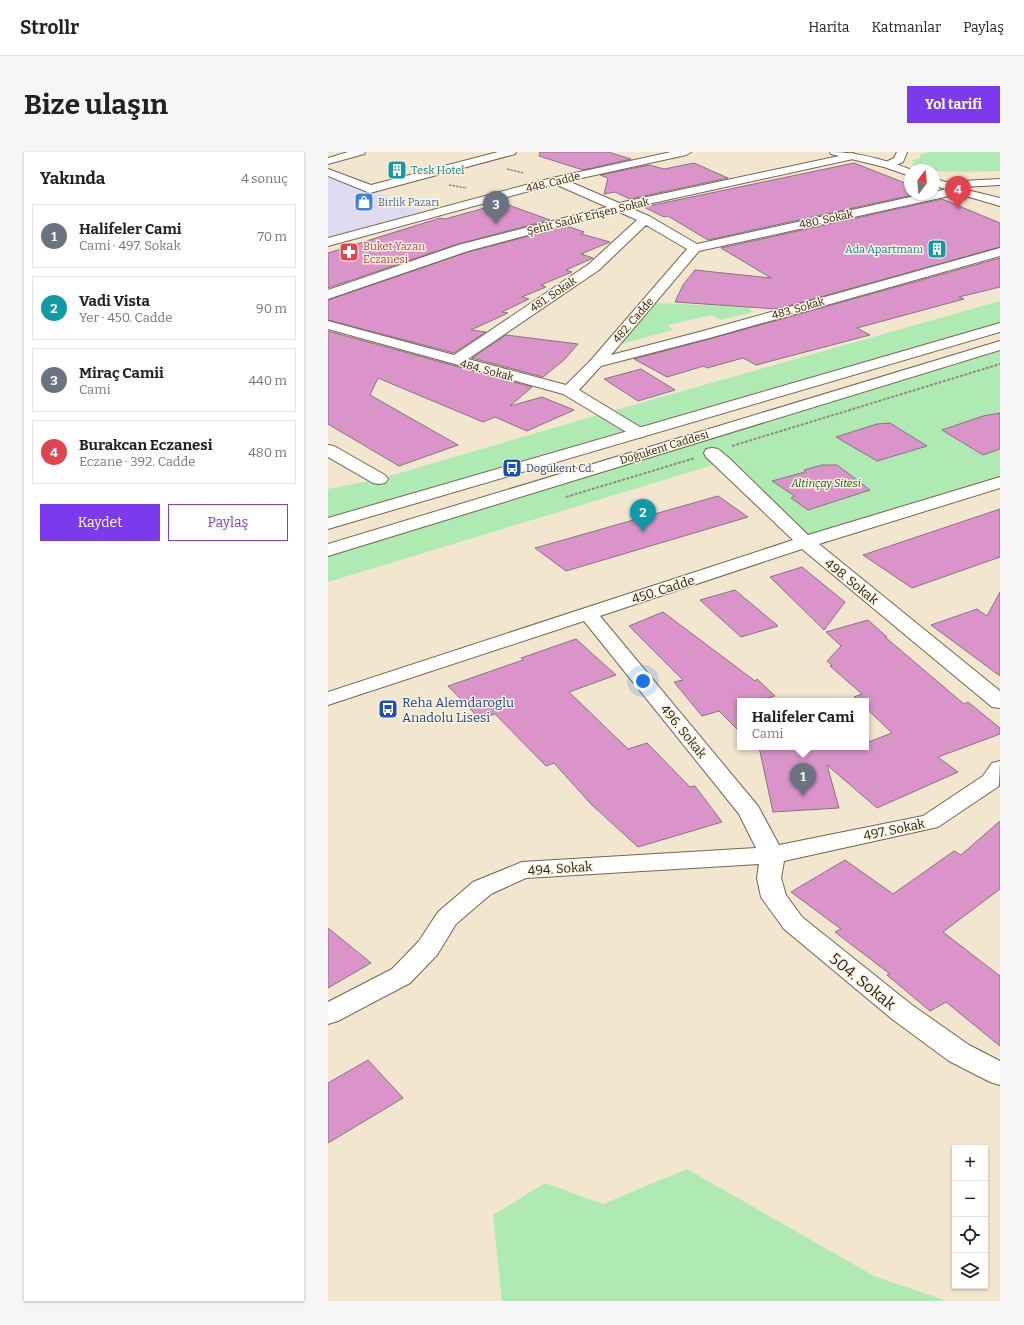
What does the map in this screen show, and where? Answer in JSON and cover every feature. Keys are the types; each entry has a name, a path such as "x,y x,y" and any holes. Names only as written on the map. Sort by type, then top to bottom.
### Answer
{"street":[{"path":"328,160 360,152"},
{"path":"328,172 370,189 511,152"},
{"path":"640,152 660,157"},
{"name":"448. Cadde","path":"328,242 556,180 686,152"},
{"path":"835,152 888,165 904,171"},
{"path":"888,165 899,160 902,152"},
{"name":"Şehit Sadık Erişen Sokak","path":"328,295 463,248 619,208 853,156"},
{"path":"556,180 645,219 695,248"},
{"path":"940,183 1000,182"},
{"path":"940,183 960,191 1000,202"},
{"path":"960,191 974,200 1000,210"},
{"name":"480. Sokak","path":"695,248 960,191"},
{"name":"481. Sokak","path":"455,361 594,267 645,219"},
{"name":"482. Cadde","path":"569,391 596,363 695,248"},
{"name":"483. Sokak","path":"596,363 708,334 1000,252"},
{"name":"484. Sokak","path":"328,325 569,391 639,433"},
{"name":"Doğukent Caddesi","path":"328,524 1000,327"},
{"name":"Doğukent Caddesi","path":"328,550 1000,345"},
{"path":"328,450 379,479"},
{"name":"498. Sokak","path":"712,453 805,542 1000,702"},
{"name":"450. Cadde","path":"328,699 805,542 1000,482"},
{"name":"496. Sokak","path":"588,614 750,811 772,855"},
{"name":"497. Sokak","path":"772,855 930,822 991,781 1000,768"},
{"name":"494. Sokak","path":"328,1014 401,976 428,948 447,918 482,888 522,870 772,855"},
{"name":"504. Sokak","path":"772,855 769,878 774,897 793,923 902,1012 959,1053 1000,1074"}],"path":[{"path":"505,169 530,175 544,184"},
{"path":"413,178 499,196"},
{"path":"561,498 1000,364"}],"shaded area":[{"name":"Birlik Pazarı","path":"328,172 370,189 428,214 328,242"}],"green space":[{"path":"926,152 1000,152 1000,171 941,171 940,164 913,164 912,160 919,159 921,154 928,153"},
{"path":"1000,301 1000,327 328,524 328,489 379,479"},
{"path":"654,303 749,307 752,312 721,320 711,315 668,325 673,330 613,346"},
{"name":"Altinçay Sitesi","path":"1000,345 1000,482 805,542 723,462 328,582 328,550"},
{"path":"687,1169 874,1276 947,1301 502,1301 493,1215 545,1183 603,1204"}],"building":[{"path":"540,152 608,152 631,159 583,170 539,156"},
{"path":"694,163 728,178 630,199 615,192 604,194 608,178 600,175 649,165 664,169"},
{"path":"854,163 904,183 904,197 708,240 668,216 664,217 644,207"},
{"path":"940,199 1000,223 1000,247 777,309 675,302 683,285 695,270 771,278 721,248"},
{"path":"503,203 550,220 458,244 328,288 328,253 440,218 445,219"},
{"path":"567,226 584,232 581,234 610,242 581,254 593,258 566,270 572,272 541,285 546,287 522,297 529,299 502,312 508,313 471,330 486,332 454,353 328,320 328,300 468,252"},
{"path":"1000,258 1000,287 959,297 964,299 857,328 870,335 756,365 743,358 707,368 704,366 667,377 634,359 713,338"},
{"path":"328,331 532,387 510,406 542,397 574,410 527,431 495,417 483,422 378,378 370,395 458,445 399,466 328,424"},
{"path":"506,335 578,344 564,360 543,377 472,358"},
{"path":"641,369 675,390 638,401 604,379"},
{"path":"1000,413 1000,449 983,455 942,430 983,416"},
{"path":"890,423 927,446 877,461 836,437 877,424"},
{"path":"822,465 837,465 870,490 808,510 791,498 795,496 772,481 805,472 804,470"},
{"path":"718,496 748,517 566,571 535,548"},
{"path":"1000,509 1000,557 912,588 863,555"},
{"path":"802,567 845,602 824,630 770,577"},
{"path":"735,590 778,626 741,637 700,600"},
{"path":"1000,592 1000,676 931,625 977,609 987,616"},
{"path":"663,612 755,681 757,679 775,696 767,698 737,698 737,729 719,711 702,716 674,682 683,680 629,626"},
{"path":"868,620 887,637 885,637 964,704 968,702 1000,728 1000,734 938,757 958,772 877,808 827,765 839,808 773,812 760,750 869,750 869,742 892,733 869,711 869,698 854,697 862,694 830,666 832,665 827,661 841,646 826,632"},
{"path":"576,639 616,675 569,692 628,749 647,743 690,787 695,786 722,822 638,847 591,804 554,763 546,766 495,714 480,719 448,686 523,660 521,658"},
{"path":"1000,821 1000,889 943,932 1000,976 1000,1046 946,1002 930,1011 887,975 890,974 835,932 841,929 791,892 845,860 893,894 954,851 961,855"},
{"path":"328,928 371,963 328,988"},
{"path":"368,1060 403,1098 328,1143 328,1083"}],"place":[{"name":"Tesk Hotel","path":"397,170"},
{"name":"Birlik Pazarı","path":"364,202"},
{"name":"Burakcan Eczanesi","path":"958,209"},
{"name":"Miraç Camii","path":"496,224"},
{"name":"Ada Apartmanı","path":"937,249"},
{"name":"Buket Yazan Eczanesi","path":"349,252"},
{"name":"Dogukent Cd.","path":"512,468"},
{"name":"Vadi Vista","path":"643,532"},
{"name":"Reha Alemdaroglu Anadolu Lisesi","path":"388,709"},
{"name":"Halifeler Cami","path":"803,796"}]}
